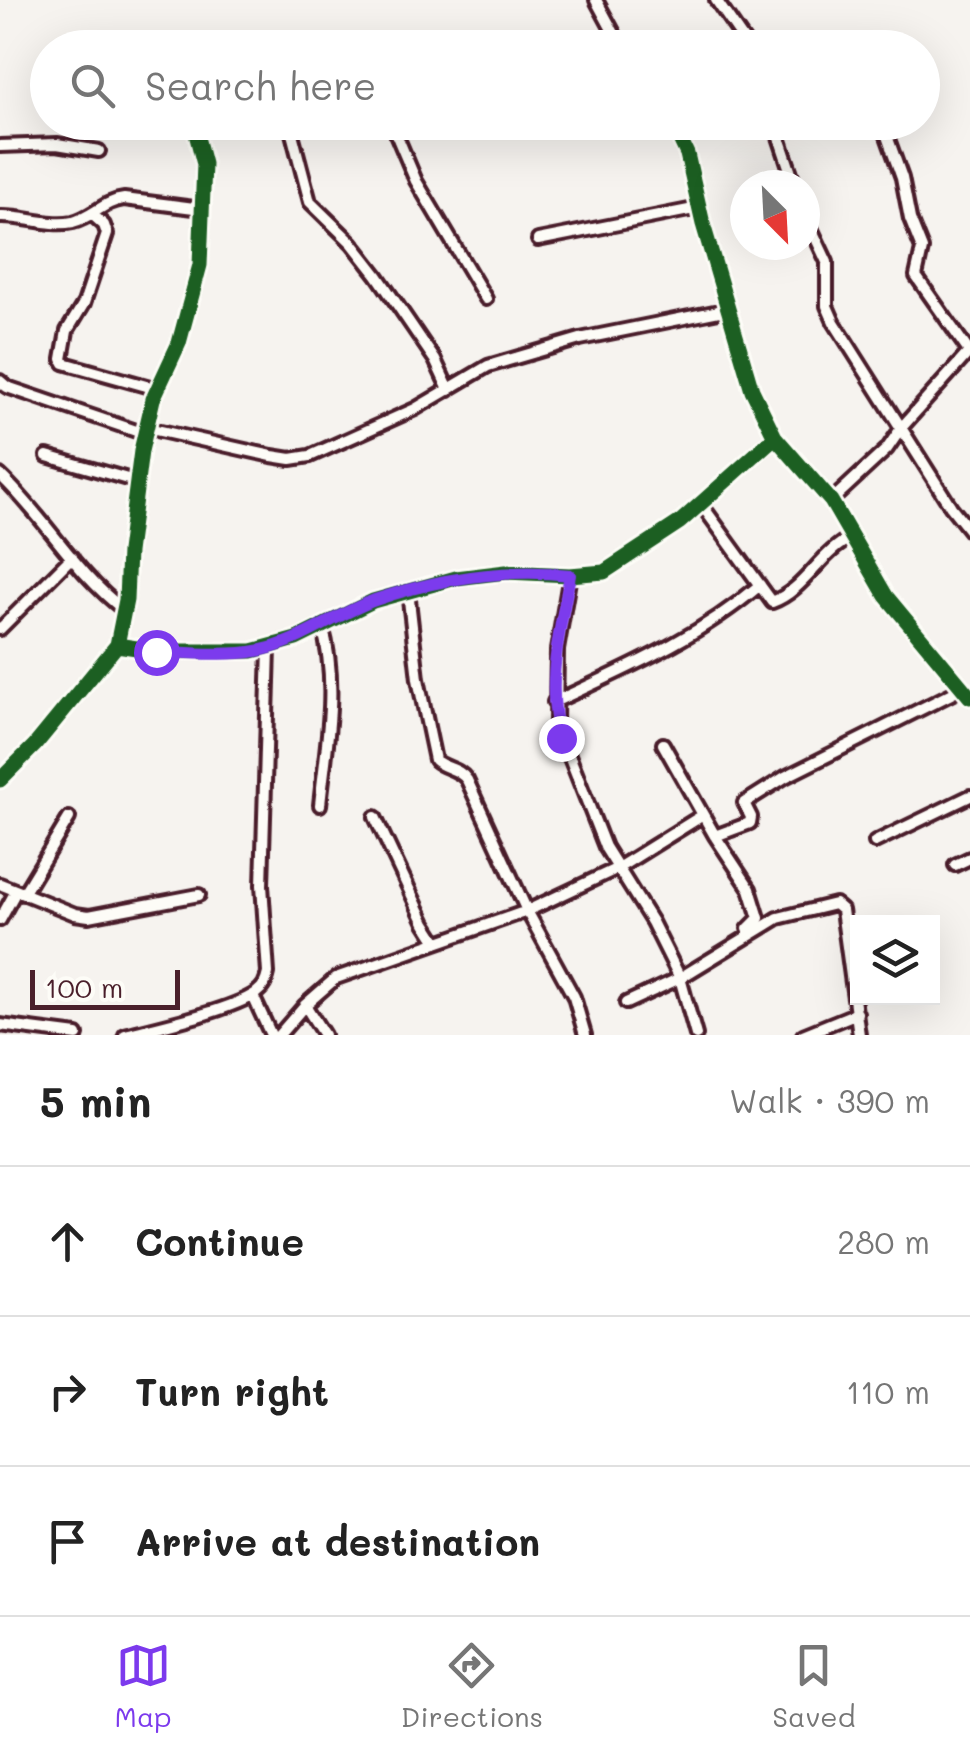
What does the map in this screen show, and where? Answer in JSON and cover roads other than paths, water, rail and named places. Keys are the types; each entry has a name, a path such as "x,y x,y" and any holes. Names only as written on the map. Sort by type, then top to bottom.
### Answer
{"street":[{"path":"596,0 612,30"},
{"path":"716,0 737,30"},
{"path":"0,780 35,745 117,644 146,431 157,389 179,342 200,265 204,164 198,140"},
{"path":"294,140 310,202 352,244 376,276 435,360 449,390"},
{"path":"399,140 416,182 486,298"},
{"path":"680,140 752,390 775,437 831,501 886,596 967,693 785,777 744,803 750,823 715,836"},
{"path":"780,140 790,170"},
{"path":"831,501 887,449 902,427 970,353 916,276 922,250 888,140"},
{"path":"0,146 57,144 99,151"},
{"path":"0,217 70,223 124,199 202,209"},
{"path":"538,240 700,208"},
{"path":"93,215 107,234 84,303 68,331 62,359 64,363 157,389"},
{"path":"820,247 827,262 828,309 951,507 970,531"},
{"path":"0,381 7,387 146,431 291,459 310,456 449,390 488,366 580,339 729,308"},
{"path":"117,644 156,652 229,653 269,648 373,601 456,578 506,572 604,572 680,522 775,437"},
{"path":"47,456 138,482"},
{"path":"0,475 34,509 96,585 124,610"},
{"path":"701,504 770,601 775,602 834,548 852,538"},
{"path":"0,629 72,557"},
{"path":"570,575 557,650 554,702 561,738 605,848 652,922 680,978 696,1035"},
{"path":"554,702 673,647 708,626 760,585"},
{"path":"408,591 418,678 435,760 468,780 526,911 574,996 585,1035"},
{"path":"320,805 331,726 327,644 322,626"},
{"path":"125,1035 253,996 264,985 268,973 262,884 269,648"},
{"path":"662,744 752,894 759,918 746,935"},
{"path":"875,842 970,796"},
{"path":"279,1035 336,978 526,911 618,868 704,815"},
{"path":"0,920 69,818"},
{"path":"376,818 437,942"},
{"path":"955,866 970,858"},
{"path":"0,884 89,916 199,895"},
{"path":"626,1003 680,978 746,935 796,912 835,904 841,907 859,1035"},
{"path":"253,996 270,1035"},
{"path":"305,1005 324,1035"},
{"path":"803,1035 857,1013"},
{"path":"0,1025 76,1035"}]}
